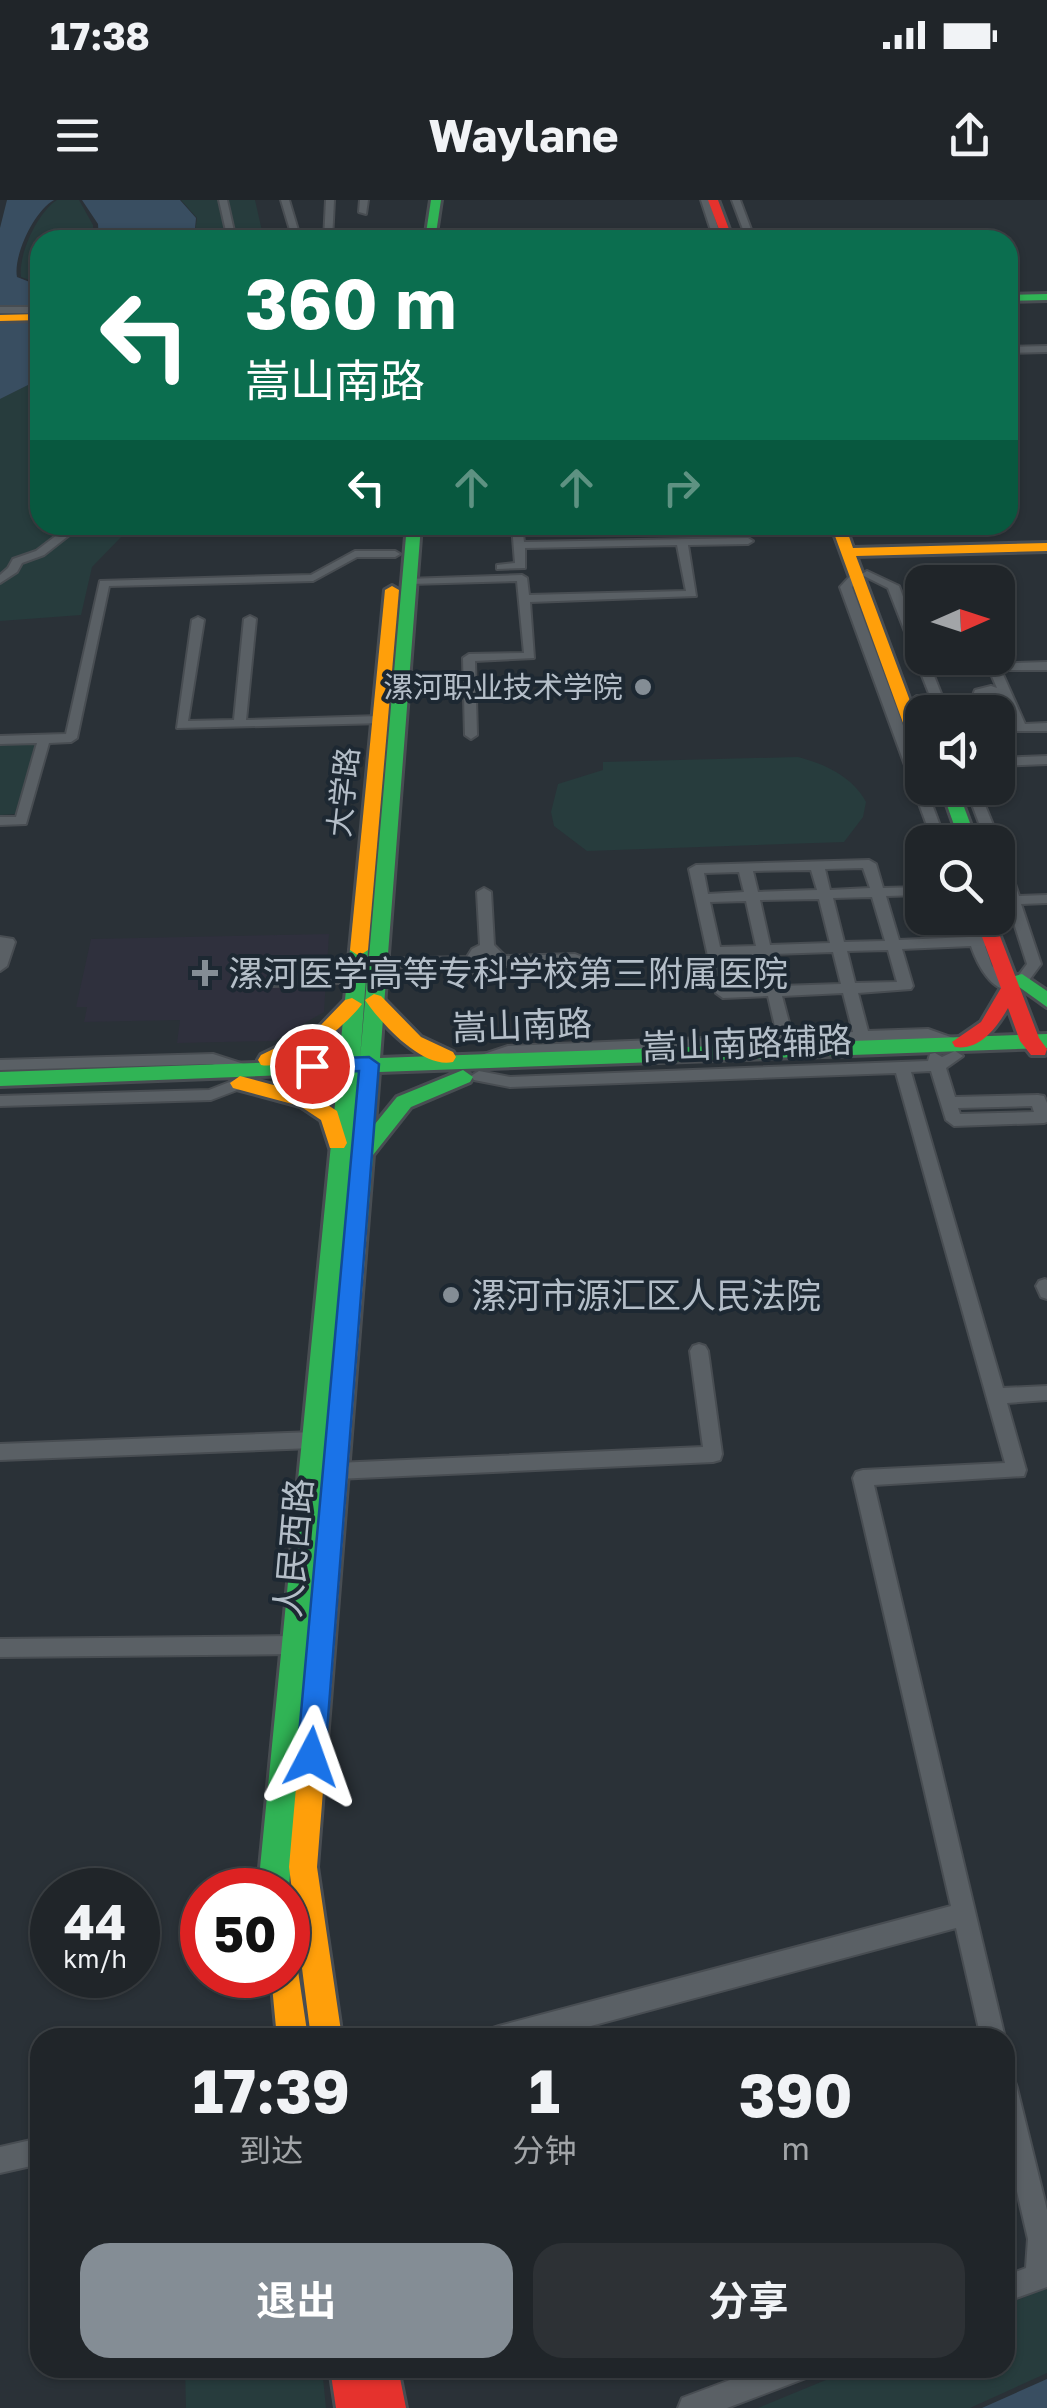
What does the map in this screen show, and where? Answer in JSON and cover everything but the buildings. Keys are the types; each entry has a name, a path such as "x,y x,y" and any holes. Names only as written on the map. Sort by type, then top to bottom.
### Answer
{"main road":[{"path":"432,230 436,200"},
{"path":"440,230 444,200"},
{"path":"713,200 724,230"},
{"path":"723,200 734,230"},
{"path":"1018,296 1047,295"},
{"path":"0,316 30,315"},
{"name":"大学路","path":"358,1072 361,992 405,568 400,535"},
{"name":"大学路","path":"361,992 377,964 380,720 412,535"},
{"path":"850,542 1047,547"},
{"path":"850,542 924,695"},
{"path":"850,542 905,702"},
{"path":"984,935 984,941 1016,984 1047,1002"},
{"path":"1003,935 1016,984 1042,1046"},
{"path":"948,1053 988,1026 1016,984"},
{"path":"241,1076 342,1023 361,992 402,1034 426,1052 471,1069"},
{"name":"嵩山南路","path":"471,1069 786,1045 948,1053"},
{"name":"嵩山南路","path":"0,1080 471,1069 948,1053 1042,1046"},
{"path":"241,1076 306,1101 330,1116 350,1154 393,1108 424,1088 471,1069"},
{"name":"人民西路","path":"274,1868 313,1440 358,1072"},
{"name":"嵩山南路","path":"0,1090 241,1076"},
{"name":"人民西路","path":"326,2028 303,1868 336,1471 350,1154"},
{"path":"294,1646 320,1646"},
{"path":"289,1998 292,2028"},
{"path":"349,2378 354,2408"},
{"path":"383,2378 388,2408"}],"street":[{"path":"223,200 230,230"},
{"path":"285,200 296,230"},
{"path":"328,230 330,200"},
{"path":"363,212 364,200"},
{"path":"705,200 715,230"},
{"path":"736,200 747,230"},
{"path":"294,224 328,224"},
{"path":"1018,350 1047,349"},
{"path":"0,580 14,570 38,565 40,554 64,535"},
{"path":"471,735 469,658 530,656 518,535"},
{"path":"518,545 748,541"},
{"path":"524,599 692,594 682,542"},
{"path":"850,542 846,587 934,825"},
{"path":"0,740 71,738 104,583 314,578 355,554 405,568 522,572"},
{"path":"240,724 250,619"},
{"path":"198,620 181,725 380,720"},
{"path":"1007,695 994,667 1047,666"},
{"path":"1015,713 1022,728 1047,727"},
{"path":"0,821 21,821 44,739"},
{"path":"1015,761 1047,760"},
{"path":"869,864 906,986 724,992 696,869 817,866 869,864"},
{"path":"817,866 862,1036"},
{"path":"745,868 786,1045"},
{"path":"484,892 487,951"},
{"path":"703,898 905,892"},
{"path":"1015,893 1047,899"},
{"path":"1015,911 1034,964 1016,984"},
{"path":"980,935 984,941"},
{"path":"714,952 984,941"},
{"path":"0,942 8,942 0,966"},
{"path":"470,962 475,954 487,951 502,961 575,959"},
{"path":"377,964 470,962 485,972 499,968 502,961"},
{"path":"274,980 361,992"},
{"name":"嵩山南路辅路","path":"471,1069 510,1082 902,1067 948,1053 928,1034 862,1036 786,1045"},
{"path":"948,1053 949,1103 954,1120 1044,1116 1038,1100 949,1103"},
{"path":"0,1065 214,1059 241,1076 211,1095 0,1102"},
{"path":"902,1067 1017,1470 863,1478 991,2028"},
{"path":"336,1471 713,1454 699,1351"},
{"path":"996,1396 1047,1393"},
{"path":"0,1452 313,1440"},
{"path":"0,1648 294,1646"},
{"path":"536,2028 964,1914"},
{"path":"1015,2131 1040,2239 1043,2275 1015,2285"},
{"path":"0,2160 30,2153"},
{"path":"692,2408 770,2378"}],"shaded area":[{"path":"7,200 54,200 32,224 17,268 17,277 30,282 30,384 0,399 0,228"},
{"path":"82,200 180,200 196,218 195,230 98,230"},
{"name":"漯河医学高等专科学校第三附属医院","path":"329,934 324,1012 274,1041 177,1043 180,1020 84,1022 87,1007 76,1007 91,939"},
{"path":"1047,2379 1047,2408 982,2408"}],"green space":[{"path":"57,200 79,200 93,230 33,230"},
{"path":"181,200 255,200 262,230 195,230 197,218"},
{"path":"30,237 30,280 21,277"},
{"path":"30,384 30,535 122,535 92,567 81,615 0,621 0,399"},
{"path":"0,743 36,743 15,814 0,815"},
{"path":"798,757 837,773 854,785 866,802 863,817 844,842 587,851 554,826 551,812 558,784 603,770 603,762"},
{"path":"1047,2288 1047,2373 970,2408 758,2408 831,2378 1015,2378 1015,2301"},
{"path":"185,2378 323,2378 326,2408 186,2408"}],"traffic: fast":[{"path":"432,230 436,200"},
{"path":"1018,298 1047,297"},
{"path":"356,1230 413,535"},
{"path":"955,805 963,825"},
{"path":"274,1868 359,950"},
{"path":"1022,980 1047,1001"},
{"path":"0,1079 1047,1041"},
{"path":"364,1151 404,1102 463,1077"}],"traffic: slow":[{"path":"0,318 30,317"},
{"path":"842,535 905,707"},
{"path":"848,552 1047,547"},
{"path":"359,950 392,590"},
{"path":"374,1000 414,1042 446,1057"},
{"path":"268,1060 326,1032 352,1004"},
{"path":"240,1083 307,1101 330,1116 337,1143"},
{"path":"326,2028 303,1867 356,1230"},
{"path":"289,1998 292,2028"}],"traffic: jam":[{"path":"713,200 724,230"},
{"path":"990,935 1030,1041 1038,1050"},
{"path":"962,1042 988,1026 1010,988"},
{"path":"349,2378 354,2408"},
{"path":"383,2378 388,2408"}],"place":[{"name":"漯河职业技术学院","path":"643,687"},
{"name":"漯河医学高等专科学校第三附属医院","path":"205,973"},
{"name":"漯河市源汇区人民法院","path":"451,1295"}],"route":[{"path":"311,1757 369,1064 312,1066"}]}
